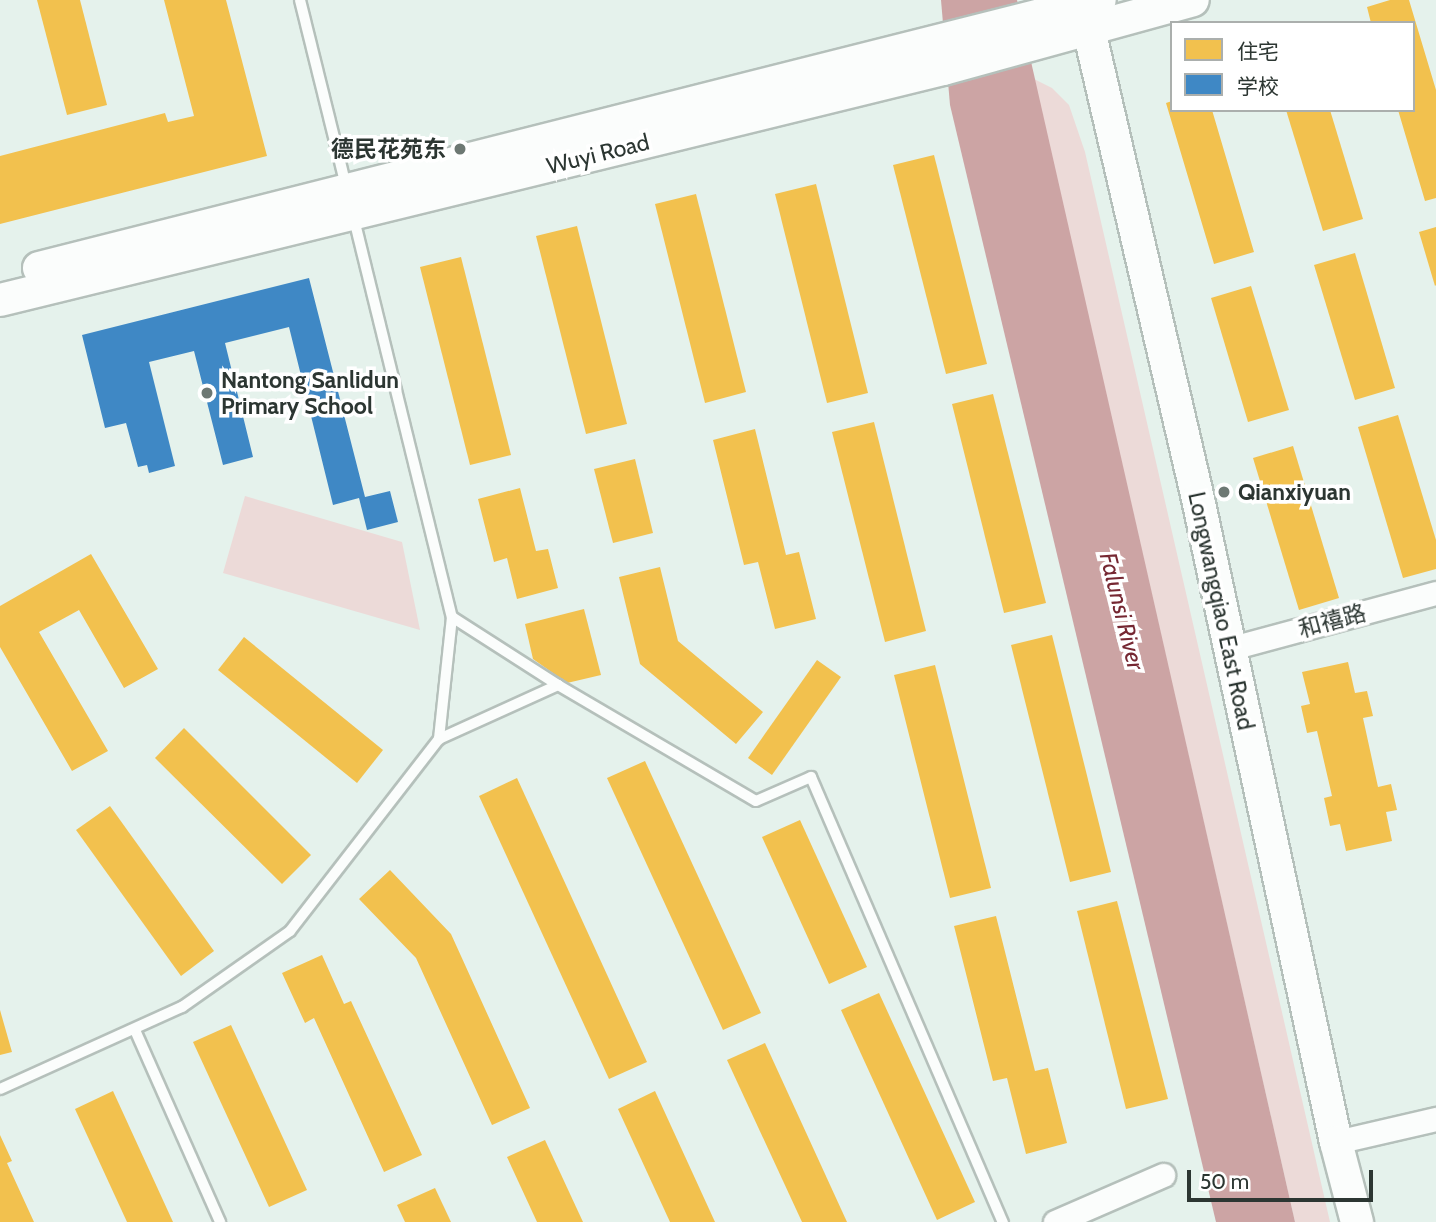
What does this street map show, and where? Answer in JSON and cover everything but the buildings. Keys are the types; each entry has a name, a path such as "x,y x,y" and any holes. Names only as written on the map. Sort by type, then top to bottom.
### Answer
{"main road":[{"name":"Wuyi Road","path":"0,278 350,202 943,56 1029,32 1088,9 1193,0"},
{"name":"Longwangqiao East Road","path":"1088,9 1198,499 1228,649 1336,1142 1357,1222"},
{"name":"Wuyi Road","path":"0,300 350,202"}],"street":[{"name":"和禧路","path":"1228,649 1436,593"},
{"path":"1336,1142 1436,1119"},
{"path":"1055,1222 1163,1175"}],"lane":[{"path":"300,0 452,617 439,739"},
{"path":"452,617 558,685 757,801 811,777 1003,1222"},
{"path":"0,1089 182,1007 290,931 439,739 558,685"},
{"path":"135,1030 220,1222"}],"shaded area":[{"path":"1034,79 1052,88 1069,105 1085,152 1330,1222 1295,1222"},
{"path":"245,496 402,542 420,630 223,573"}],"water":[{"name":"Falunsi River","path":"941,0 1017,0 1295,1222 1216,1222 950,105"}],"place":[{"name":"德民花苑东","path":"460,149"},
{"name":"Nantong Sanlidun Primary School","path":"207,393"},
{"name":"Qianxiyuan","path":"1224,492"}]}
